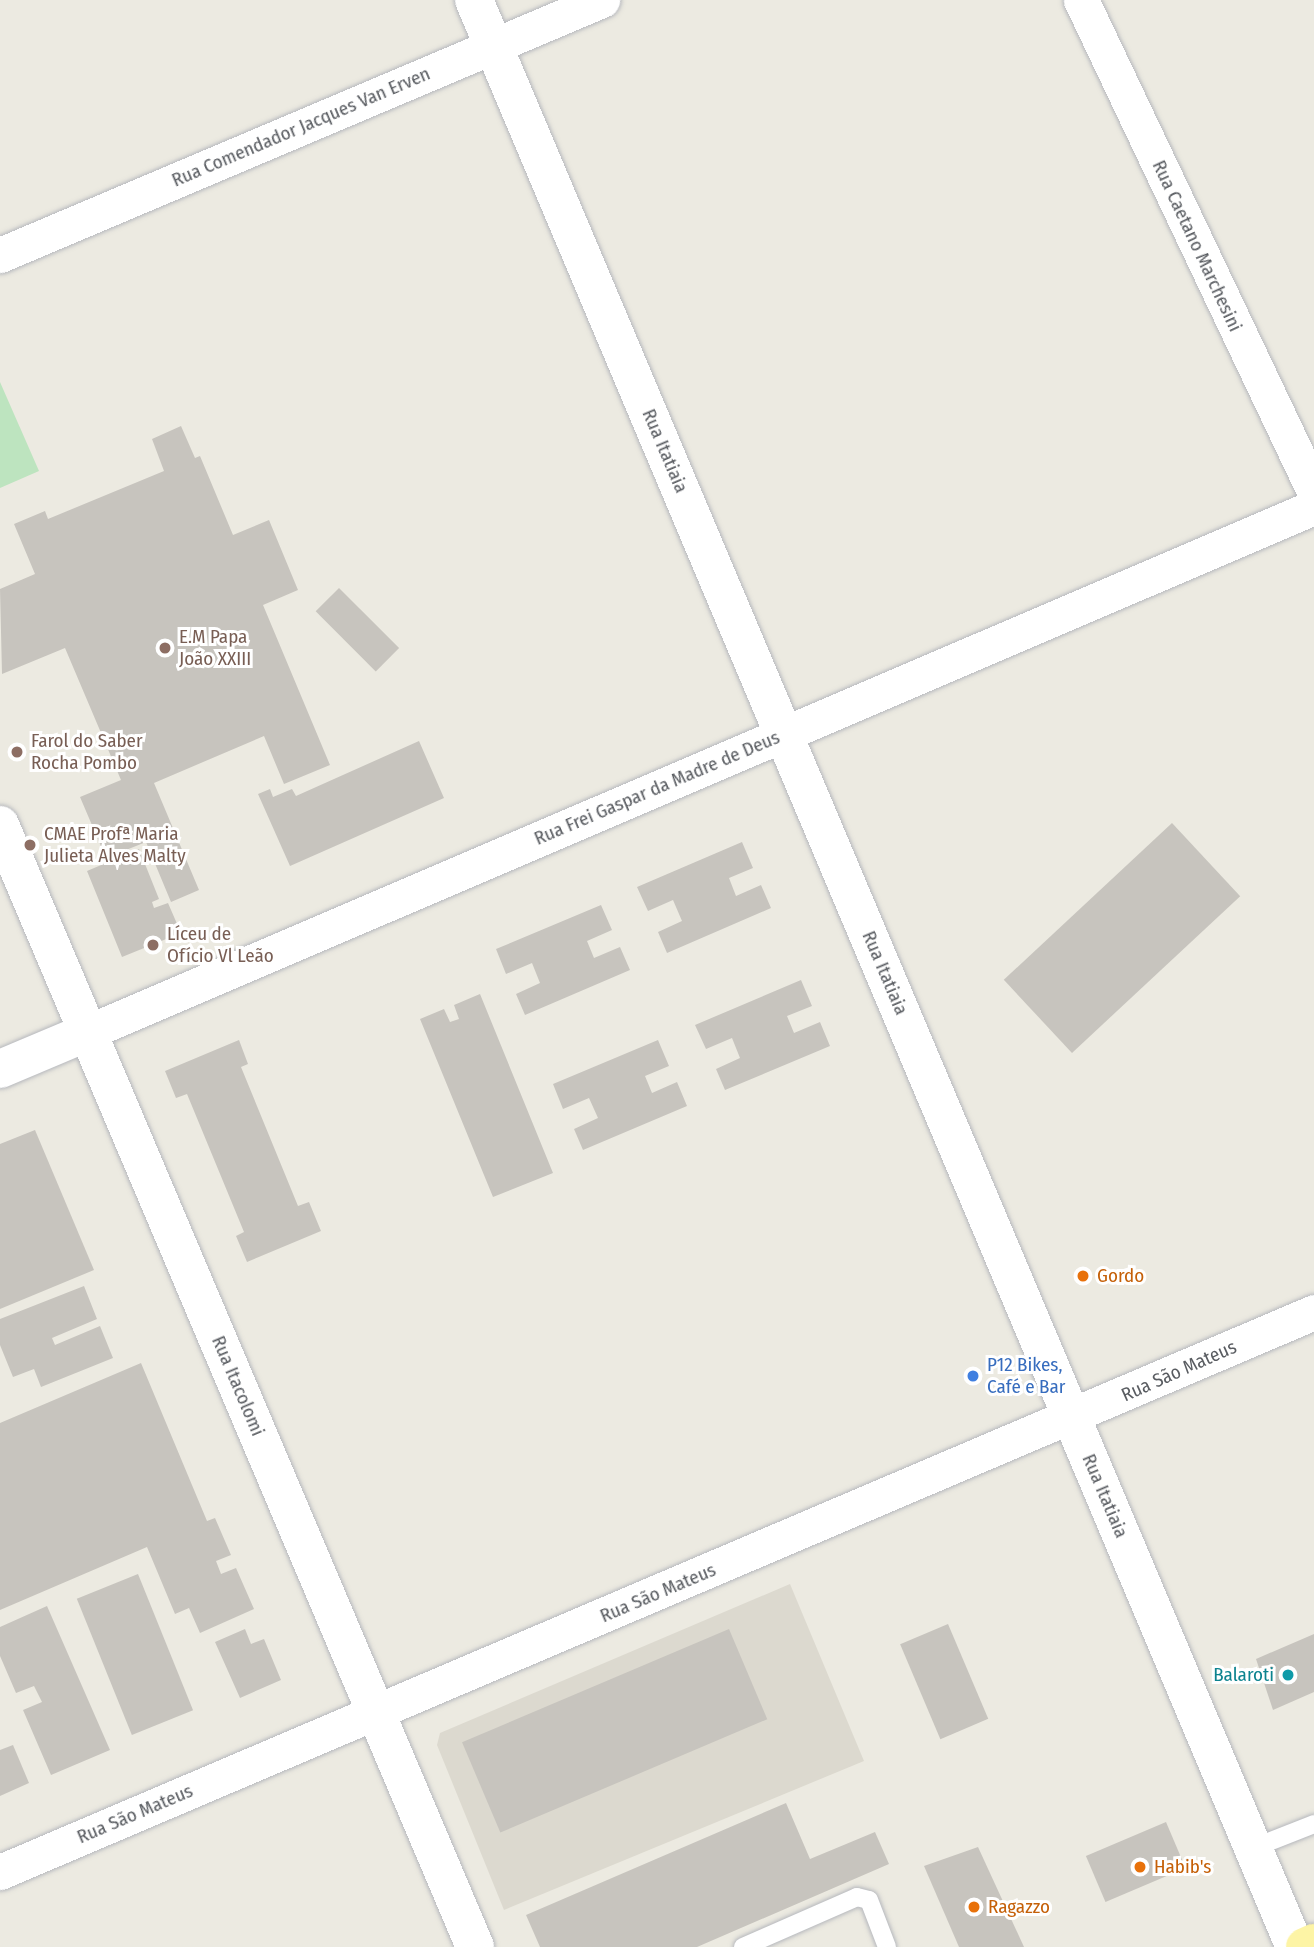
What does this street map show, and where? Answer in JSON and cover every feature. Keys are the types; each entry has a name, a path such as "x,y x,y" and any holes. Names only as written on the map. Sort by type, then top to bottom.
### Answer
{"main road":[{"name":"Rua Itatiaia","path":"474,0 1295,1947"},
{"name":"Rua Itacolomi","path":"0,825 475,1947"},
{"name":"Rua Frei Gaspar da Madre de Deus","path":"0,1069 88,1032"},
{"path":"1305,1947 1314,1943"}],"street":[{"name":"Rua Comendador Jacques Van Erven","path":"0,255 602,0"},
{"name":"Rua Caetano Marchesini","path":"1081,0 1314,491"},
{"name":"Rua Frei Gaspar da Madre de Deus","path":"88,1032 1314,507"},
{"name":"Rua São Mateus","path":"0,1872 1072,1418 1314,1312"}],"lane":[{"path":"1253,1848 1314,1824"},
{"path":"743,1947 857,1897 869,1900 887,1947"}],"shaded area":[{"path":"790,1584 864,1761 504,1910 437,1745 440,1733"}],"green space":[{"path":"0,382 39,471 0,488"}],"building":[{"path":"181,426 195,458 200,456 233,535 269,520 298,590 263,605 330,765 284,784 264,736 154,783 199,890 171,902 146,842 106,858 80,797 121,780 65,648 2,674 0,589 35,574 14,524 45,511 48,519 164,471 152,439"},
{"path":"339,588 399,648 376,671 316,611"},
{"path":"419,741 444,798 290,866 258,794 270,789 273,797 292,789 296,796"},
{"path":"1172,823 1240,896 1072,1053 1004,980"},
{"path":"742,842 753,868 729,878 736,896 761,885 771,908 667,953 658,932 682,921 673,900 648,911 637,887"},
{"path":"139,849 159,899 152,902 154,908 168,903 181,933 122,957 87,871"},
{"path":"601,905 612,930 587,941 594,958 620,947 630,970 525,1015 516,994 540,983 532,963 506,974 496,949"},
{"path":"801,980 812,1006 787,1016 794,1033 820,1022 830,1046 725,1090 716,1069 740,1058 732,1038 706,1049 695,1025"},
{"path":"480,994 553,1173 493,1197 420,1019 444,1009 450,1022 459,1019 454,1005"},
{"path":"239,1040 248,1064 241,1067 298,1206 309,1202 321,1231 247,1262 236,1236 244,1232 187,1094 176,1098 165,1071"},
{"path":"658,1040 669,1066 645,1076 652,1093 677,1082 687,1106 583,1150 574,1129 598,1118 589,1098 563,1109 553,1084"},
{"path":"35,1130 94,1270 0,1309 0,1144"},
{"path":"84,1286 97,1319 52,1338 55,1345 100,1326 113,1358 41,1387 34,1369 13,1377 0,1345 0,1319"},
{"path":"141,1363 207,1521 215,1518 231,1555 216,1561 221,1574 236,1568 254,1609 200,1633 189,1608 175,1614 147,1547 0,1610 0,1423"},
{"path":"138,1574 193,1710 132,1735 77,1599"},
{"path":"47,1606 110,1750 51,1775 23,1710 42,1702 34,1686 16,1693 0,1656 0,1627"},
{"path":"948,1624 988,1719 940,1739 900,1644"},
{"path":"245,1629 251,1644 264,1639 281,1680 240,1698 215,1642"},
{"path":"729,1629 767,1719 500,1833 462,1742"},
{"name":"Balaroti","path":"1314,1634 1314,1692 1273,1710 1256,1659"},
{"path":"13,1745 29,1783 0,1796 0,1750"},
{"path":"786,1803 810,1859 875,1832 889,1864 697,1947 540,1947 526,1915"},
{"path":"1166,1822 1186,1868 1105,1902 1086,1856"},
{"name":"Ragazzo","path":"978,1847 1024,1947 959,1947 924,1866"}],"place":[{"name":"E.M Papa João XXIII","path":"165,648"},
{"name":"Farol do Saber Rocha Pombo","path":"17,752"},
{"name":"CMAE Profª Maria Julieta Alves Malty","path":"30,845"},
{"name":"Líceu de Ofício Vl Leão","path":"153,945"},
{"name":"Gordo","path":"1083,1276"},
{"name":"P12 Bikes, Café e Bar","path":"973,1376"},
{"name":"Balaroti","path":"1288,1675"},
{"name":"Habib's","path":"1140,1867"},
{"name":"Ragazzo","path":"974,1907"}]}
